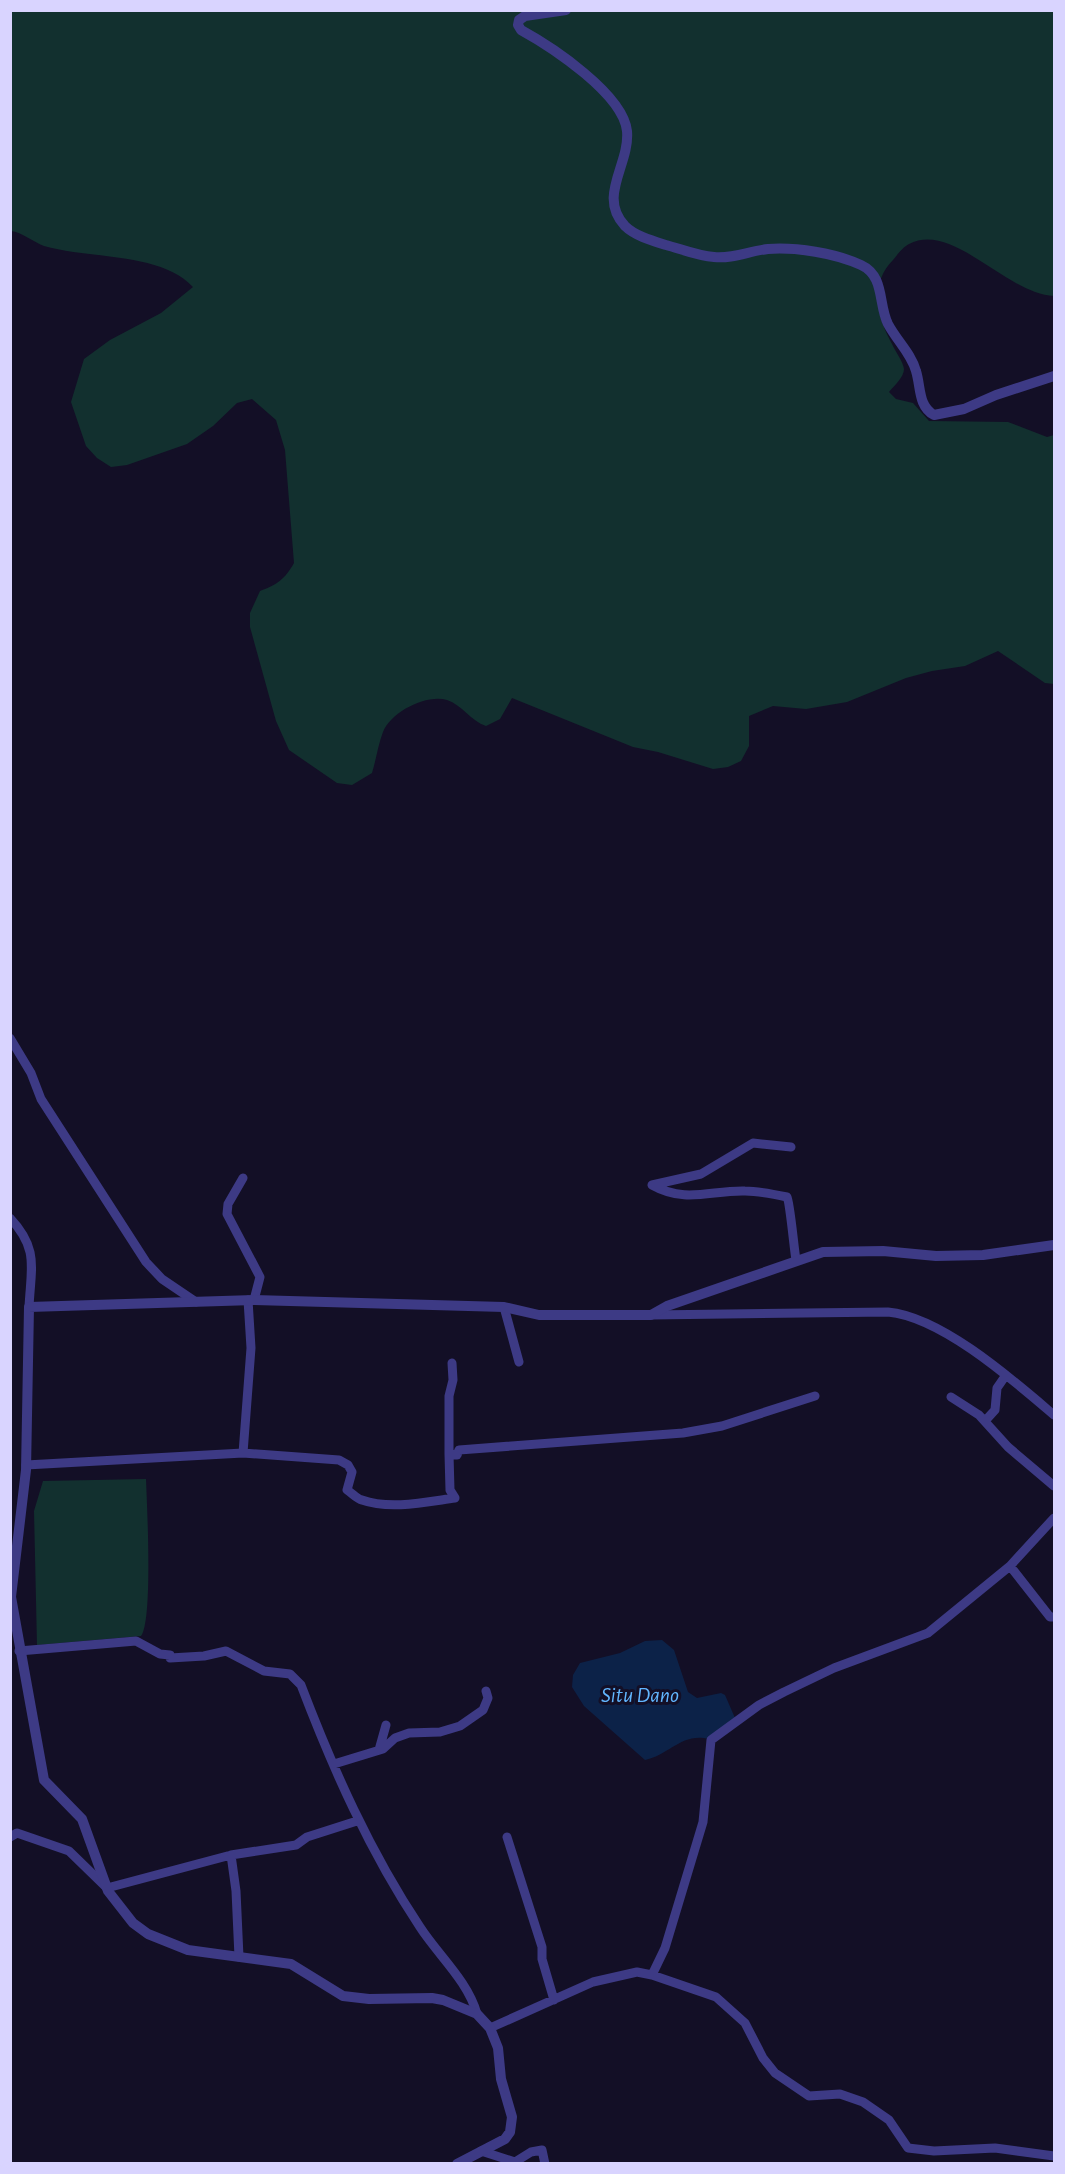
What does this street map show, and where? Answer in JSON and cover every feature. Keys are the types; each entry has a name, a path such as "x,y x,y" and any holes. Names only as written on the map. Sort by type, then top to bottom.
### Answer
{"street":[{"path":"566,10 525,16 519,20 518,25 521,30 555,49 591,78 624,122 627,139 612,201 618,216 627,227 657,242 712,257 737,256 766,249 792,249 845,260 868,268 879,286 888,324 908,352 916,370 922,404 937,416 964,409 996,395 1054,376"},
{"path":"10,1038 31,1073 41,1099 146,1262 162,1279 196,1302"},
{"path":"791,1147 753,1143 701,1173 652,1185 669,1192 701,1197 746,1191 787,1197 790,1201 789,1219 796,1260"},
{"path":"243,1178 231,1198 227,1214 260,1277 251,1300 251,1348 243,1453"},
{"path":"10,1218 25,1234 30,1245 27,1465 11,1597 42,1777 82,1819 106,1888"},
{"path":"651,1315 667,1306 751,1278 796,1260 836,1250 965,1255 1054,1245"},
{"path":"29,1307 251,1300 504,1307 539,1315 897,1313 923,1322 952,1338 1006,1375 1054,1415"},
{"path":"504,1307 519,1362"},
{"path":"27,1465 243,1453 341,1460 352,1472 347,1490 360,1500 402,1504 455,1498 450,1490 449,1454 449,1396 453,1380 452,1363"},
{"path":"985,1421 995,1410 997,1388 1006,1375"},
{"path":"449,1454 457,1455 459,1450 683,1433 722,1426 815,1396"},
{"path":"951,1397 985,1421 1008,1447 1054,1486"},
{"path":"652,1976 665,1948 703,1822 711,1740 759,1705 784,1692 834,1668 928,1633 1010,1566 1054,1518"},
{"path":"1010,1566 1050,1617 1054,1617"},
{"path":"19,1652 136,1641 159,1654 170,1654 170,1658 204,1656 226,1651 264,1671 290,1674 301,1685 357,1821 420,1928 439,1950 470,1996 477,2014 490,2028 498,2048 501,2079 512,2117 510,2132 505,2139 457,2163"},
{"path":"334,1764 379,1750 395,1738 409,1733 440,1732 460,1726 483,1710 488,1698 486,1691"},
{"path":"379,1750 386,1725"},
{"path":"106,1888 231,1855 296,1845 307,1836 357,1821"},
{"path":"10,1838 17,1833 69,1851 82,1860 134,1923 165,1943 188,1950 291,1964 343,1996 369,1999 432,1998 477,2014"},
{"path":"507,1837 542,1947 542,1959 554,2000"},
{"path":"231,1855 236,1891 239,1957"},
{"path":"490,2028 554,2000 573,1989 618,1974 637,1972 716,1997 745,2023 763,2058 775,2073 809,2096 840,2094 863,2102 889,2120 908,2148 934,2151 995,2148 1054,2156"},
{"path":"481,2151 515,2162 531,2152 543,2151 545,2163"}],"green space":[{"path":"10,11 1054,11 1054,296 1017,284 962,250 943,242 926,240 907,245 885,269 878,290 878,301 882,323 904,369 901,378 889,392 896,399 913,403 929,421 1008,422 1047,437 1054,435 1054,684 1045,683 998,651 965,666 906,678 847,702 806,709 773,706 749,716 749,746 741,761 728,767 713,769 658,752 633,747 512,698 500,719 486,726 452,702 439,699 429,700 410,706 387,725 381,737 372,773 352,785 337,783 289,750 276,721 250,627 250,613 260,591 280,581 294,563 285,450 276,420 252,399 237,403 213,426 187,444 127,465 111,467 97,458 86,446 71,402 84,359 110,340 161,313 193,287 179,276 143,262 44,246 11,231"},
{"path":"146,1479 148,1586 145,1626 141,1636 37,1645 34,1511 43,1481"}],"water":[{"name":"Situ Dano","path":"662,1640 674,1650 688,1692 697,1698 721,1693 725,1695 735,1718 709,1739 683,1741 645,1760 584,1706 572,1687 573,1675 580,1663 620,1653 645,1641"}]}
